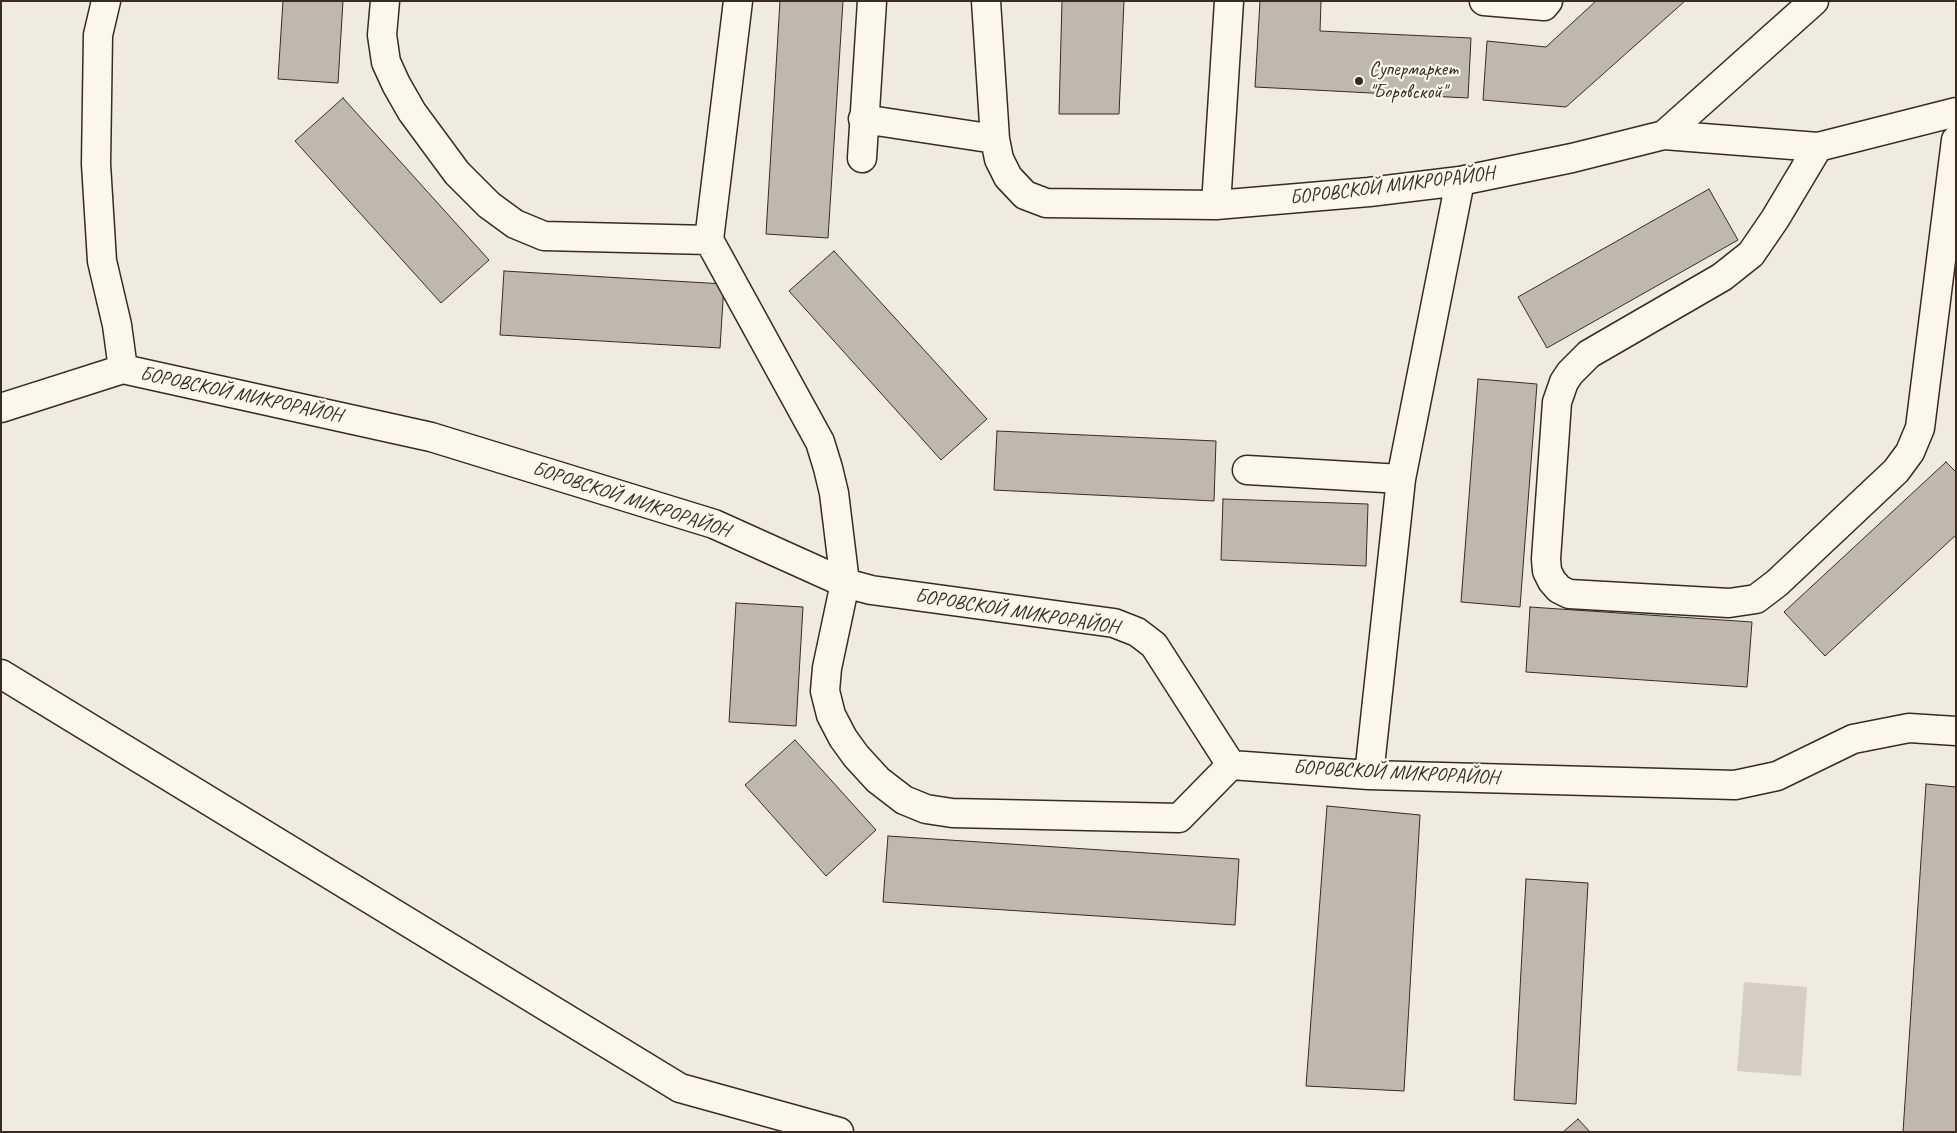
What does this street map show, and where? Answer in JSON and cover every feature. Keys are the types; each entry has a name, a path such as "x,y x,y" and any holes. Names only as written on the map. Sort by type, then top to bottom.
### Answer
{"street":[{"path":"1,408 123,369 117,325 102,261 96,164 98,35 106,1"},
{"path":"385,1 382,34 386,62 412,112 457,173 515,224 544,236 709,240"},
{"path":"738,1 709,240 820,442 834,493 845,583 827,668 825,691 831,715 843,738 856,756 878,780 904,800 926,809 952,813 1173,820 1184,815 1232,765"},
{"path":"862,158 863,118 872,1"},
{"name":"БОРОВСКОЙ МИКРОРАЙОН","path":"986,1 995,139 999,159 1008,177 1025,195 1046,203 1216,205 1369,192 1460,181 1572,158 1664,135 1818,147 1956,112"},
{"path":"1216,205 1229,1"},
{"path":"1484,1 1544,6 1548,1"},
{"path":"1664,135 1814,1"},
{"path":"863,118 995,139"},
{"path":"1818,147 1775,219 1751,254 1722,277 1589,354 1570,373 1564,382 1557,402 1546,559 1547,570 1552,581 1559,589 1570,594 1730,603 1756,599 1777,584 1896,471 1910,452 1920,428 1956,140"},
{"path":"1369,775 1401,479 1460,181"},
{"name":"БОРОВСКОЙ МИКРОРАЙОН","path":"123,369 432,437 714,524 845,583 871,590 1114,623 1137,632 1154,645 1232,765 1369,775 1735,785 1778,776 1853,739 1909,728 1956,731"},
{"path":"1246,470 1401,479"},
{"path":"1,674 680,1088 839,1132"}],"shaded area":[{"path":"1744,982 1807,987 1801,1076 1737,1071"}],"building":[{"path":"283,1 343,1 338,83 278,79"},
{"path":"780,1 843,1 828,238 766,234"},
{"path":"1062,1 1124,1 1119,114 1059,114"},
{"path":"1260,1 1321,1 1320,31 1471,38 1468,98 1255,87"},
{"path":"1596,1 1685,1 1566,107 1483,100 1487,41 1546,47"},
{"path":"343,98 489,260 441,303 295,141"},
{"path":"1709,189 1738,240 1547,348 1518,297"},
{"path":"834,251 987,419 941,460 789,291"},
{"path":"504,271 724,284 720,348 500,335"},
{"path":"1478,379 1537,384 1520,607 1461,602"},
{"path":"997,431 1216,441 1214,501 994,490"},
{"path":"1946,462 1956,472 1956,535 1825,656 1784,612"},
{"path":"1223,499 1368,504 1366,566 1221,560"},
{"path":"736,603 803,607 796,726 729,722"},
{"path":"1530,607 1752,622 1747,687 1526,672"},
{"path":"795,740 876,830 826,876 745,785"},
{"path":"1926,784 1956,787 1956,1132 1903,1132"},
{"path":"1327,806 1420,815 1404,1091 1306,1086"},
{"path":"888,836 1239,859 1235,925 883,902"},
{"path":"1526,879 1588,883 1576,1104 1514,1100"},
{"path":"1578,1119 1590,1132 1563,1132"}],"place":[{"name":"Супермаркет \"Боровской\"","path":"1359,81"}]}
